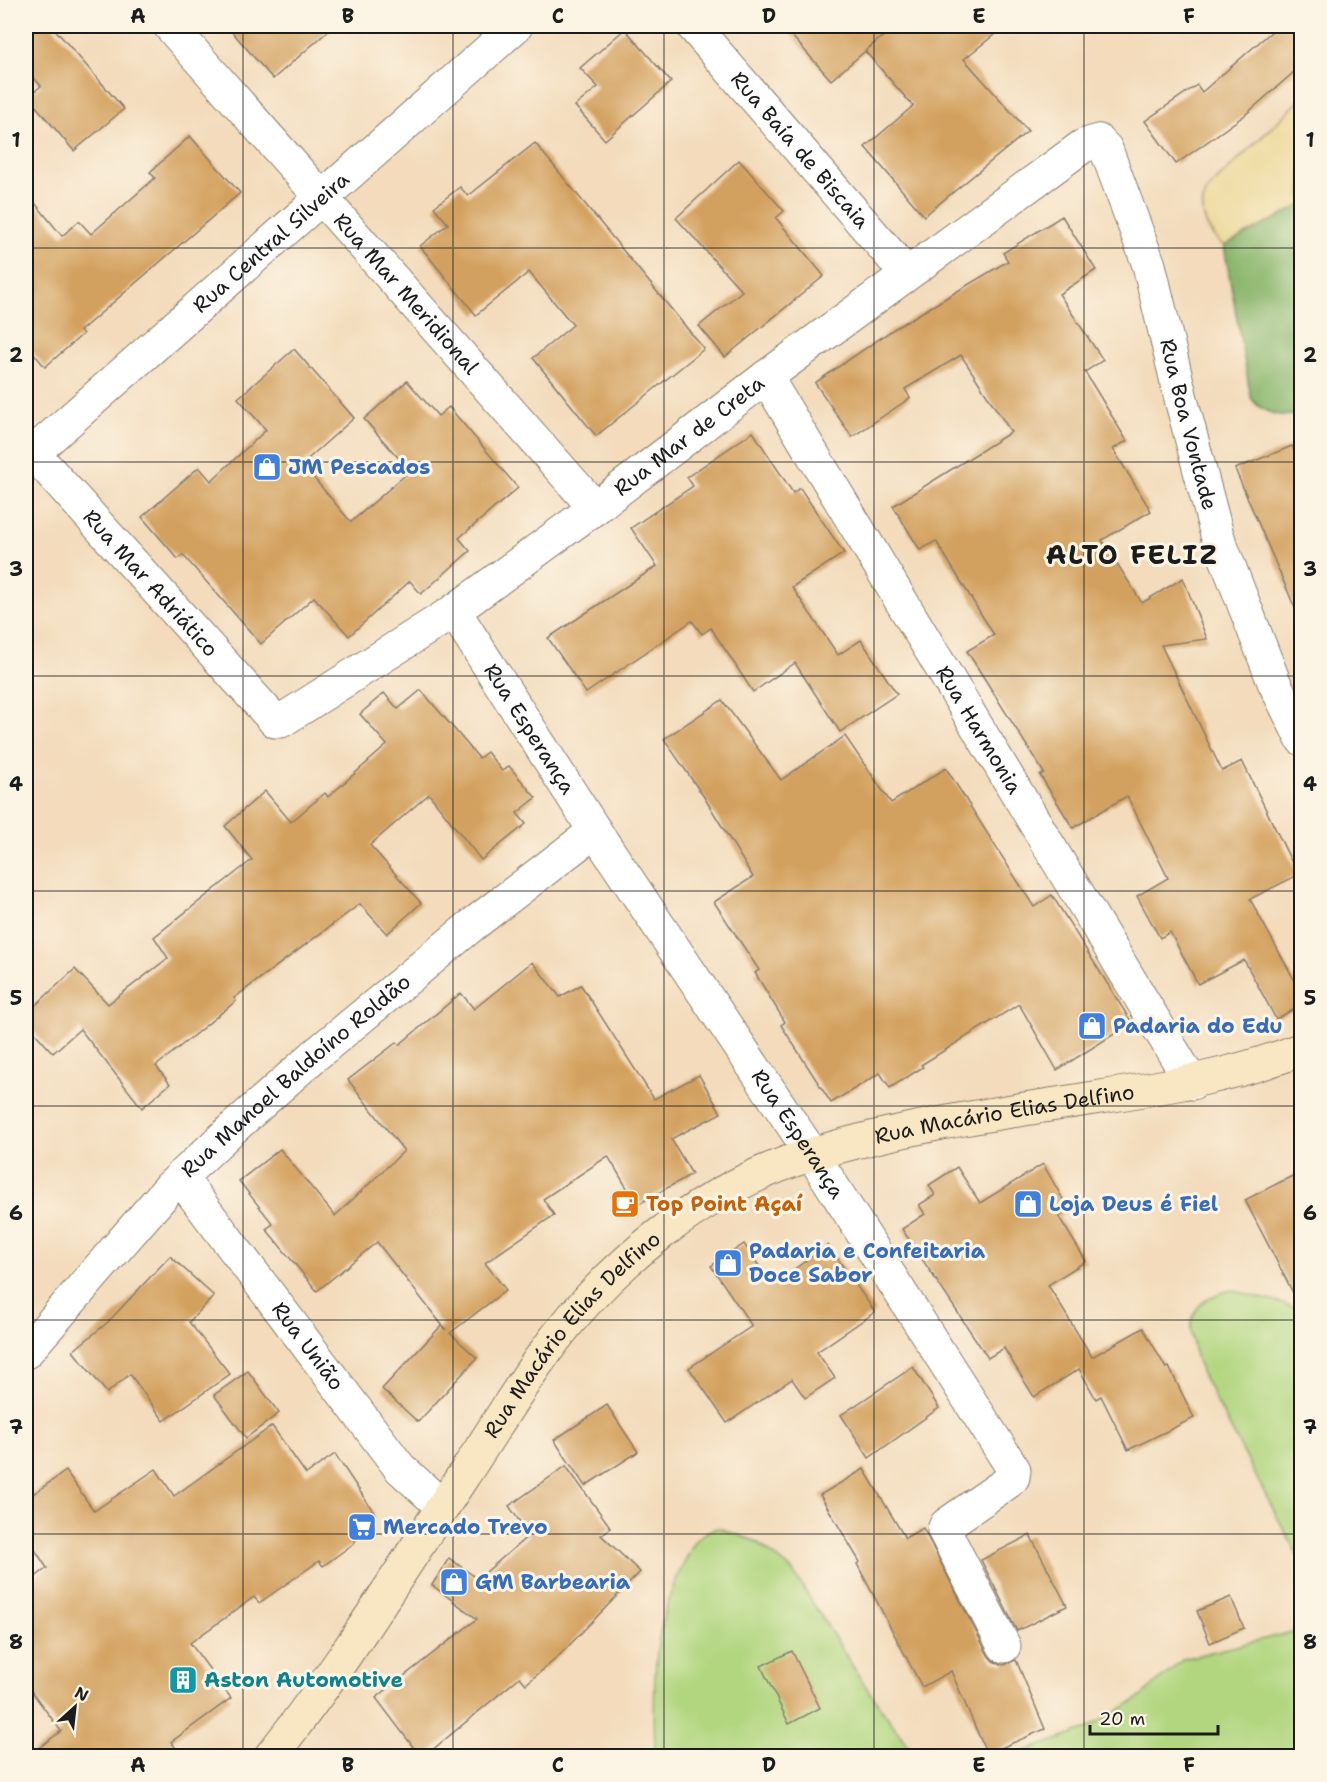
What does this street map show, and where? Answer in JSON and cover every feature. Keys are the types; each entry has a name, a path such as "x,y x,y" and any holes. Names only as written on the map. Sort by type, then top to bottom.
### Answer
{"main road":[{"name":"Rua Macário Elias Delfino","path":"271,1756 345,1654 541,1357 590,1298 642,1249 692,1211 748,1178 812,1154 895,1132 1192,1083 1264,1064 1302,1049"}],"street":[{"name":"Rua Mar Meridional","path":"170,26 595,508"},
{"name":"Rua Central Silveira","path":"28,453 322,199 516,26"},
{"name":"Rua Baía de Biscaia","path":"693,26 906,273"},
{"name":"Rua Mar de Creta","path":"275,721 292,716 454,611 595,508 906,273 1083,146 1098,141"},
{"name":"Rua Boa Vontade","path":"1098,141 1106,149 1149,265 1217,535 1274,682 1302,739"},
{"name":"Rua Harmonia","path":"766,377 1192,1083"},
{"name":"Rua Mar Adriático","path":"28,453 275,721"},
{"name":"Rua Esperança","path":"454,611 595,831 812,1154 1014,1470 1013,1477 1008,1482 946,1525 944,1530 1004,1646"},
{"name":"Rua Manoel Baldoíno Roldão","path":"26,1352 180,1177 323,1049 471,926 595,831"},
{"name":"Rua União","path":"180,1177 400,1468 443,1507"}],"green space":[{"path":"1301,205 1301,413 1281,415 1261,408 1251,398 1224,246"},
{"path":"1232,1290 1301,1309 1301,1562 1202,1374 1193,1345 1191,1332 1196,1311 1203,1302 1215,1295"},
{"path":"719,1528 757,1542 792,1570 862,1681 915,1756 652,1756 655,1750 654,1700 657,1653 666,1607 674,1584 694,1544 706,1532"},
{"path":"1301,1630 1301,1756 1012,1756 1087,1729 1141,1697 1183,1659"}],"sand":[{"path":"1301,99 1301,205 1224,246 1205,222 1203,199 1206,191"}],"building":[{"path":"26,26 52,26 124,109 74,151 28,97 41,86 26,69"},
{"path":"227,26 334,26 273,79"},
{"path":"783,26 895,26 831,80"},
{"path":"895,26 1005,26 964,59 1028,131 924,216 865,147 913,106 865,51"},
{"path":"1278,26 1302,26 1302,65 1245,115 1176,164 1145,121 1197,85 1202,92"},
{"path":"625,29 671,82 605,140 575,106 598,87 580,68"},
{"path":"190,136 240,193 80,331 83,334 45,367 26,344 26,192 62,236 79,221 91,234 155,178 150,172"},
{"path":"535,143 704,349 596,436 533,358 573,325 529,272 476,315 420,246 448,224 434,207 460,187 468,196"},
{"path":"739,160 784,211 776,218 824,276 725,357 699,326 742,291 676,218"},
{"path":"1062,216 1096,270 1059,294 1103,360 1085,372 1127,441 1113,449 1151,511 1102,540 1142,603 1183,578 1207,639 1161,645 1222,771 1242,761 1298,875 1250,899 1302,994 1302,1005 1276,1019 1244,960 1198,984 1170,932 1160,938 1137,896 1168,878 1127,796 1073,828 1040,775 1044,773 967,651 994,635 936,541 920,550 893,506 1011,432 961,355 905,389 910,398 852,437 815,383 894,329 1008,261 1003,253"},
{"path":"294,349 354,418 302,464 351,522 410,471 364,419 407,381 438,416 449,407 518,488 459,538 470,551 421,594 410,581 349,636 314,597 261,644 183,555 178,559 142,517 199,467 211,481 266,430 238,398"},
{"path":"753,432 793,493 800,488 844,553 792,587 838,655 861,640 897,694 840,732 795,663 753,692 711,628 702,634 692,621 586,693 548,638 657,566 631,528 693,486 687,477"},
{"path":"1292,446 1302,466 1301,622 1235,469"},
{"path":"421,690 479,758 487,752 502,771 509,766 536,798 517,813 526,824 481,860 429,794 370,845 421,903 387,934 360,904 234,998 236,1001 156,1066 170,1084 142,1108 80,1029 53,1053 26,1023 26,1014 75,969 108,1004 168,958 154,937 252,860 225,826 265,791 291,822 325,793 328,797 387,745 360,714 384,693 398,709"},
{"path":"722,700 781,780 845,736 891,803 946,768 1034,907 1052,895 1132,1023 1057,1070 1019,1004 921,1065 923,1067 890,1088 880,1073 831,1103 781,1025 785,1022 755,973 759,970 714,902 753,877 704,797 664,739"},
{"path":"532,962 560,997 581,985 654,1099 699,1075 721,1113 671,1139 692,1174 637,1205 608,1156 543,1199 554,1215 485,1263 506,1290 450,1333 477,1358 418,1422 382,1389 441,1326 446,1330 377,1242 317,1291 266,1229 273,1224 239,1181 280,1149 335,1216 404,1151 348,1080 397,1042 399,1045 461,993 474,1009"},
{"path":"1043,1164 1069,1210 1059,1217 1086,1261 1048,1285 1092,1357 1143,1328 1166,1368 1169,1367 1194,1418 1128,1450 1101,1396 1096,1399 1079,1369 1034,1397 1004,1348 988,1358 902,1229 925,1214 919,1205 935,1195 929,1185 957,1167 980,1203"},
{"path":"1302,1171 1302,1310 1245,1200"},
{"path":"744,1244 772,1285 828,1245 875,1312 817,1352 835,1378 805,1398 792,1379 727,1423 689,1368 752,1326 711,1266"},
{"path":"170,1256 214,1296 189,1322 230,1374 164,1421 130,1374 107,1393 73,1351 108,1322"},
{"path":"913,1367 939,1408 869,1458 841,1415"},
{"path":"248,1371 279,1413 246,1438 214,1395"},
{"path":"607,1405 638,1452 585,1486 554,1440"},
{"path":"272,1426 306,1474 335,1454 375,1514 353,1544 323,1566 319,1561 259,1603 254,1597 190,1643 231,1698 171,1742 182,1756 28,1756 61,1731 26,1684 26,1584 47,1568 26,1536 26,1499 66,1471 94,1511 156,1469 174,1496"},
{"path":"566,1466 611,1528 601,1535 640,1572 557,1658 526,1684 520,1677 425,1756 420,1756 376,1698 477,1619 432,1585 449,1558 478,1579 529,1535 509,1506"},
{"path":"864,1469 905,1538 923,1528 988,1655 993,1661 1003,1665 1016,1660 1045,1729 987,1754 951,1671 922,1687 857,1564 860,1562 820,1495"},
{"path":"1030,1535 1067,1606 1017,1631 981,1560"},
{"path":"1231,1597 1244,1628 1210,1643 1197,1611"},
{"path":"792,1651 820,1708 789,1724 761,1666"}],"place":[{"name":"JM Pescados","path":"267,467"},
{"name":"Padaria do Edu","path":"1092,1026"},
{"name":"Top Point Açaí","path":"625,1204"},
{"name":"Loja Deus é Fiel","path":"1028,1204"},
{"name":"Padaria e Confeitaria Doce Sabor","path":"728,1263"},
{"name":"Mercado Trevo","path":"362,1527"},
{"name":"GM Barbearia","path":"454,1582"},
{"name":"Aston Automotive","path":"183,1680"}],"district":[{"name":"ALTO FELIZ","path":"1132,555"}]}
